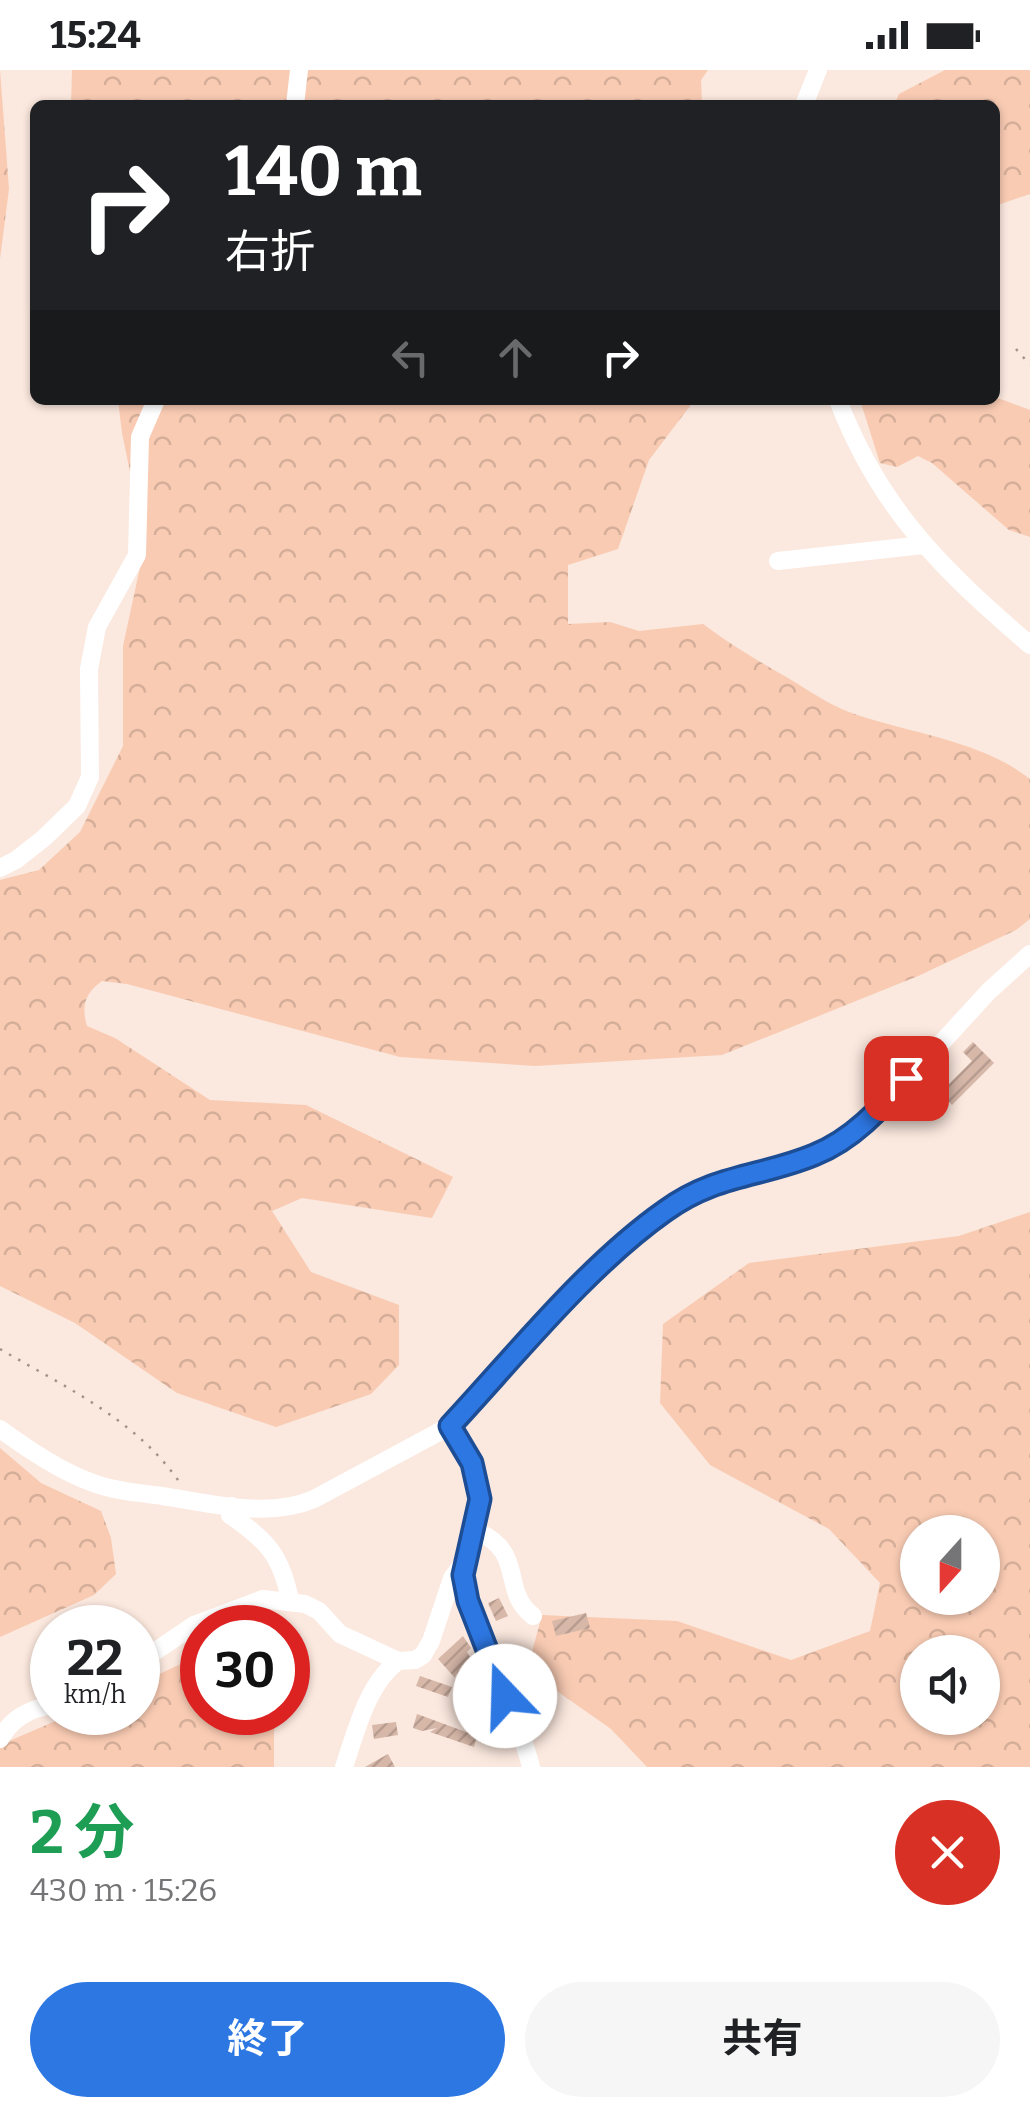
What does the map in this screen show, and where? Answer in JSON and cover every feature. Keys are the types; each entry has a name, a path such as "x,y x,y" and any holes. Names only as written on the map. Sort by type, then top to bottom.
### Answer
{"street":[{"path":"296,100 300,70"},
{"path":"806,100 818,70"},
{"path":"0,868 44,838 76,806 90,777 89,669 96,626 137,555 140,437 154,405"},
{"path":"840,405 876,479 924,545 945,570 1030,645"},
{"path":"778,561 924,545"},
{"path":"0,1430 51,1463 98,1485 232,1506 296,1506 450,1426 570,1298 654,1220 718,1182 799,1161 838,1142 879,1112 906,1078 1030,954"},
{"path":"450,1426 478,1480 480,1499 463,1575 468,1601 519,1724 531,1767"},
{"path":"232,1506 230,1515 252,1528 268,1546 290,1600"},
{"path":"474,1530 487,1535 505,1551 520,1603 533,1616"},
{"path":"160,1647 194,1625 263,1599 290,1600 319,1612 340,1634 398,1661 415,1660 424,1655 452,1578 466,1559"},
{"path":"344,1767 365,1710 384,1674 398,1661"},
{"path":"0,1738 14,1719 30,1711"}],"path":[{"path":"1016,349 1030,365"},
{"path":"0,1349 114,1417 168,1465 192,1501"}],"green space":[{"path":"0,70 9,189 0,259"},
{"path":"72,70 708,70 701,80 702,100 71,100"},
{"path":"945,70 1030,70 1030,194 1000,204 1000,100 896,100 899,94"},
{"path":"1000,399 1030,410 1030,537 1009,530 932,463 918,456 897,467 880,463 862,405 1000,405"},
{"path":"119,405 690,405 649,460 618,549 568,565 568,624 610,622 639,631 703,624 841,709 966,746 1010,766 1030,779 1030,919 1016,930 918,976 722,1055 535,1066 400,1057 127,984 102,981 86,1000 87,1026 115,1038 210,1100 306,1105 453,1177 432,1218 302,1198 272,1211 311,1272 399,1305 399,1365 371,1394 276,1427 177,1393 75,1323 0,1286 0,880 39,870 80,832 123,746 123,646 145,544"},
{"path":"1030,1212 1030,1767 647,1767 611,1729 527,1670 542,1615 677,1621 791,1660 870,1631 880,1583 829,1529 710,1465 660,1403 663,1324 749,1263 959,1236"},
{"path":"0,1448 41,1483 101,1511 111,1538 116,1574 94,1595 72,1605 30,1605 30,1624 0,1637"},
{"path":"180,1664 180,1735 274,1735 274,1767 0,1767 0,1745 30,1732 160,1735 160,1674"}],"building":[{"path":"973,1042 994,1063 952,1105 940,1093 972,1061 963,1052"},
{"path":"499,1598 508,1616 496,1621 488,1603"},
{"path":"586,1613 590,1628 556,1636 552,1621"},
{"path":"463,1636 471,1648 467,1652 484,1680 481,1682 456,1674 455,1678 438,1659"},
{"path":"420,1676 452,1687 448,1697 416,1686"},
{"path":"417,1714 477,1736 474,1747 430,1732 437,1728 413,1728"},
{"path":"396,1722 398,1735 374,1739 372,1725"},
{"path":"388,1754 395,1767 365,1767"}],"route":[{"path":"505,1696 468,1601 463,1575 480,1499 472,1463 450,1426 570,1298 666,1210 718,1182 819,1154 879,1112 906,1078"}]}
